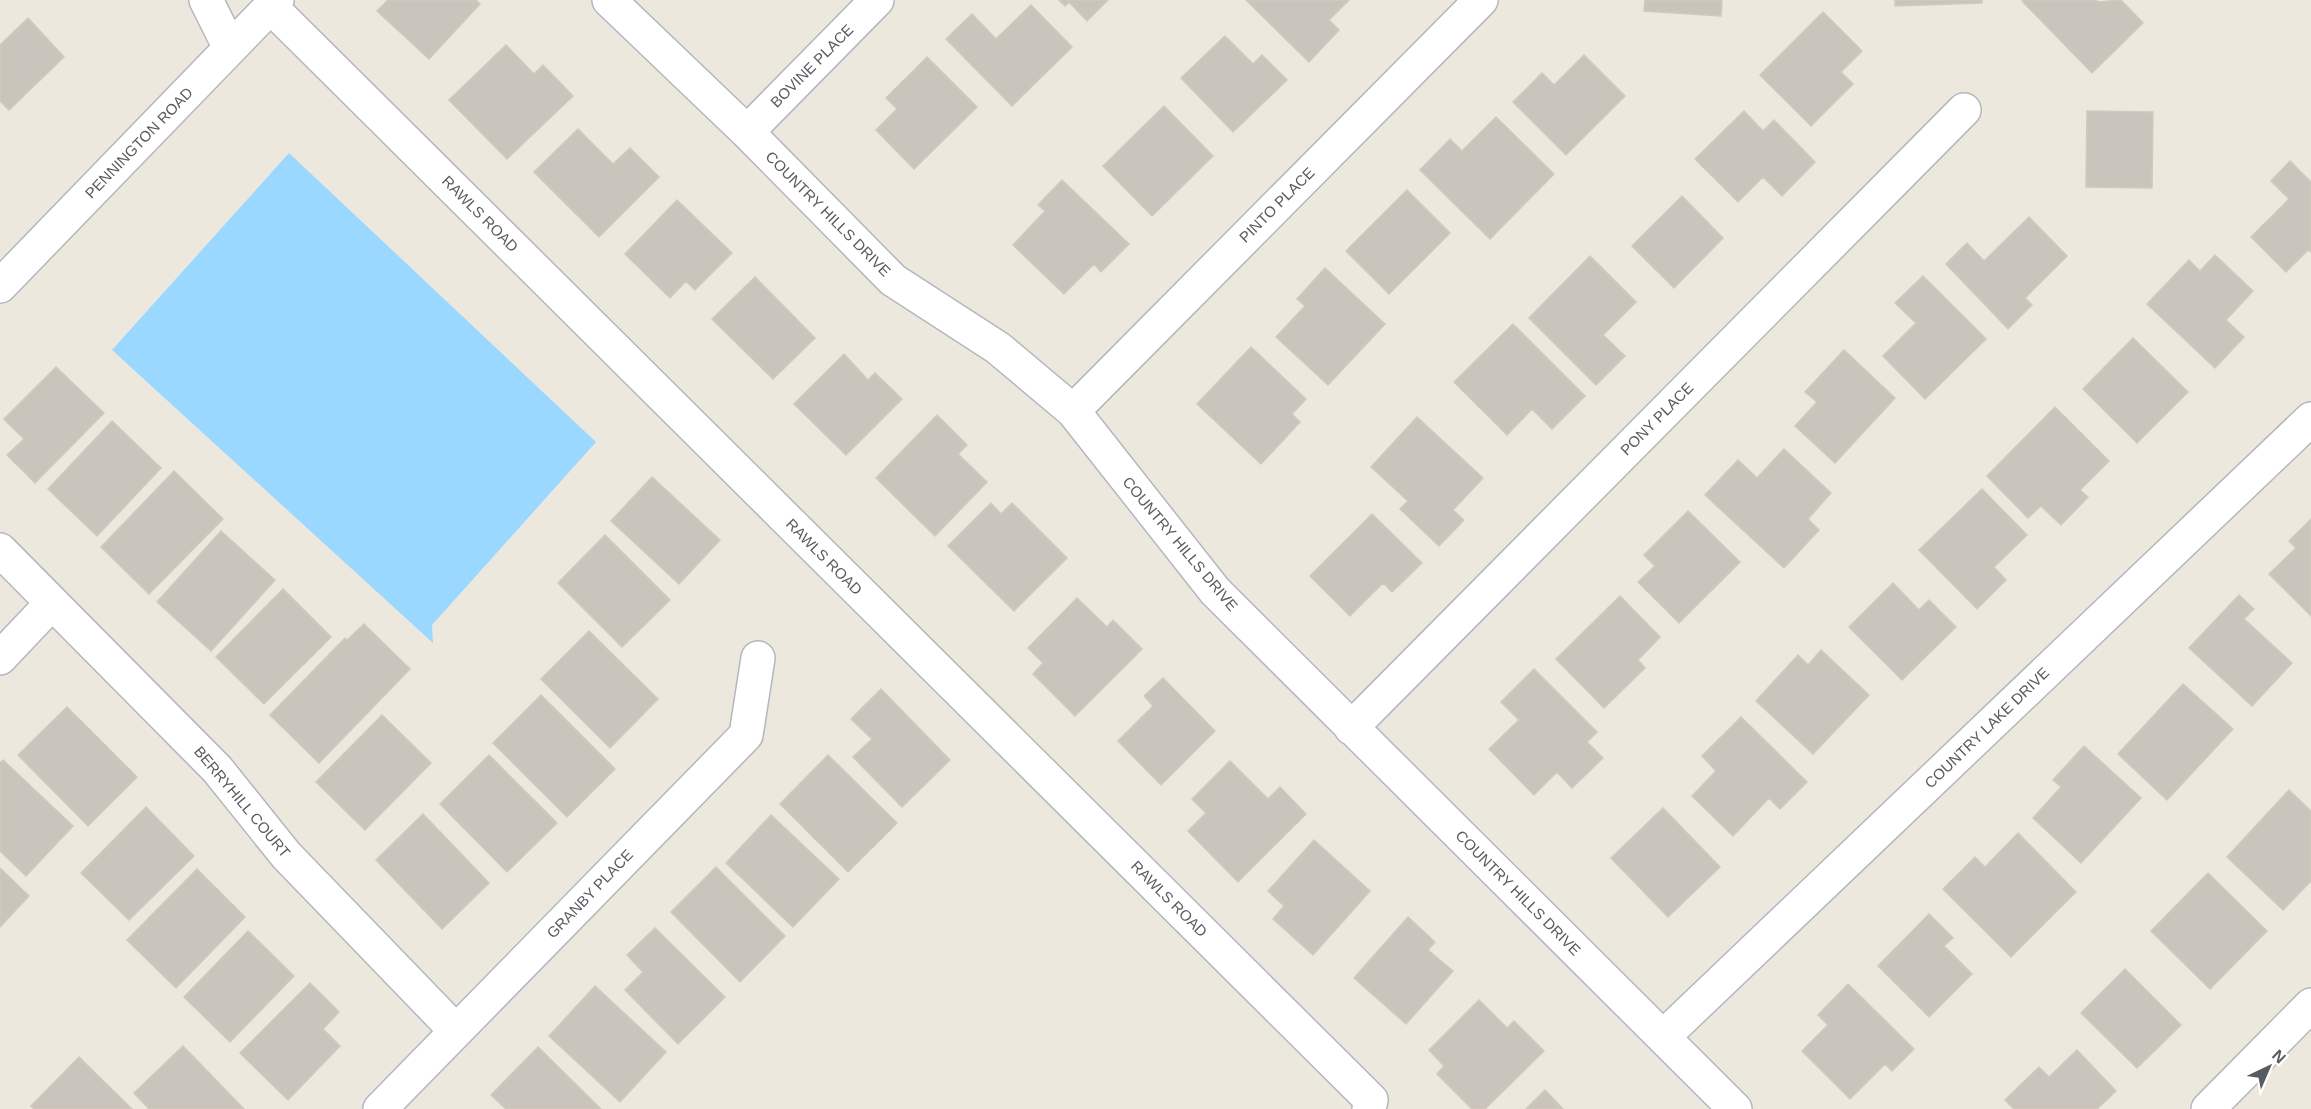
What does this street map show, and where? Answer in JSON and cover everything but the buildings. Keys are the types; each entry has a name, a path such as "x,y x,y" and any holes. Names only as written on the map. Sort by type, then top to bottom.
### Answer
{"street":[{"path":"206,0 230,48"},
{"name":"COUNTRY HILLS DRIVE","path":"609,0 747,132 893,280 998,348 1073,411 1215,591 1735,1109"},
{"name":"BOVINE PLACE","path":"747,132 877,0"},
{"name":"PINTO PLACE","path":"1073,411 1480,0"},
{"name":"PENNINGTON ROAD","path":"0,286 274,3"},
{"name":"RAWLS ROAD","path":"274,3 1371,1100 1369,1109"},
{"name":"PONY PLACE","path":"1351,728 1964,110"},
{"name":"COUNTRY LAKE DRIVE","path":"1663,1037 2311,419"},
{"name":"BERRYHILL COURT","path":"0,550 217,769 286,855 456,1031"},
{"path":"0,658 52,603"},
{"name":"GRANBY PLACE","path":"380,1109 746,735 758,658"},
{"path":"2208,1109 2311,1005"}],"water":[{"path":"289,153 596,442 432,625 433,643 112,350"}]}
